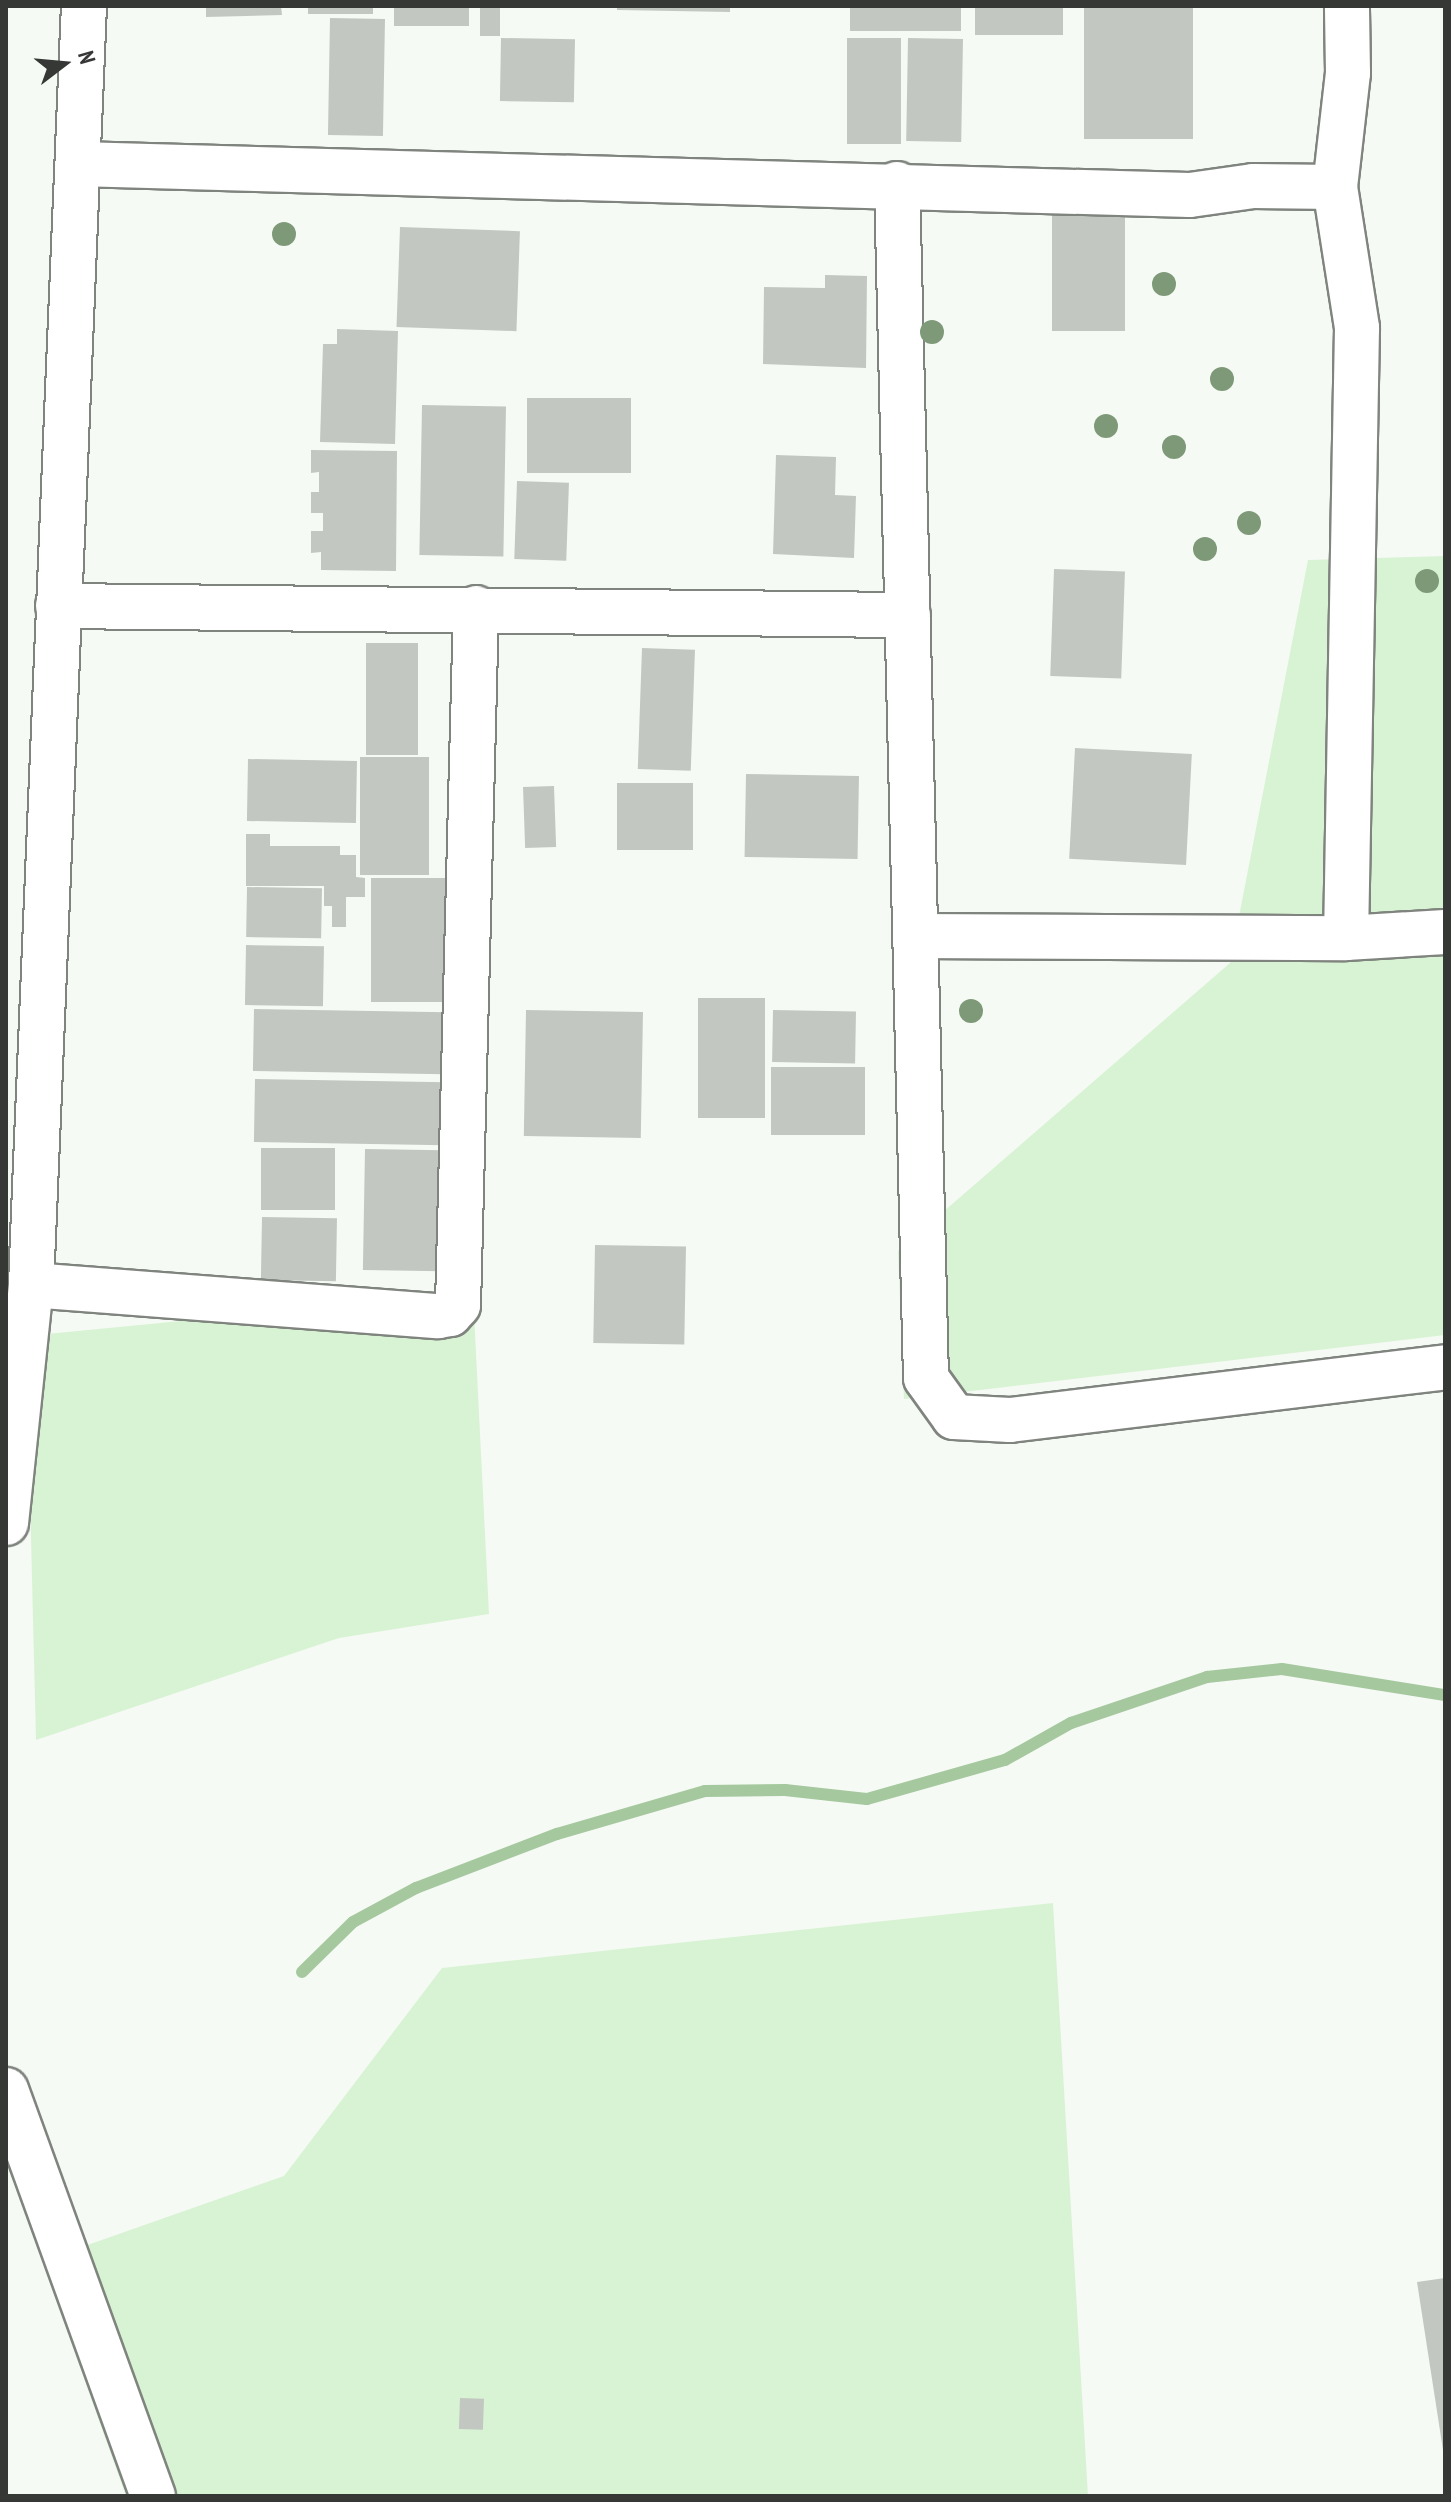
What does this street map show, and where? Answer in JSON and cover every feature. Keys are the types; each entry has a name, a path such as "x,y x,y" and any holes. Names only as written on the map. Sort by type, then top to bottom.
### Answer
{"street":[{"path":"6,1523 31,1285 84,6"},
{"path":"1346,938 1357,328 1335,187 1348,73 1347,6"},
{"path":"78,164 897,184 1190,195 1253,186 1335,187"},
{"path":"897,184 926,1378 954,1417 1010,1420 1445,1367"},
{"path":"58,606 476,608 908,615"},
{"path":"31,1285 438,1316 450,1314 458,1305 476,608"},
{"path":"916,936 1346,938 1445,932"},
{"path":"6,2090 153,2496"}],"green space":[{"path":"1445,556 1445,1335 904,1399 898,1251 1230,963 1308,560"},
{"path":"473,1293 489,1614 339,1638 36,1740 26,1336"},
{"path":"1053,1903 1088,2496 126,2496 42,2261 284,2176 442,1968"}],"building":[{"path":"206,6 281,6 282,15 206,17"},
{"path":"308,6 373,6 373,14 308,14"},
{"path":"394,6 469,6 469,26 394,26"},
{"path":"480,6 500,6 500,36 480,36"},
{"path":"617,6 730,6 730,12 617,10"},
{"path":"850,6 961,6 961,31 850,31"},
{"path":"975,6 1063,6 1063,35 975,35"},
{"path":"1084,6 1193,6 1193,139 1084,139"},
{"path":"330,18 385,19 383,136 328,135"},
{"path":"501,38 575,39 574,102 500,101"},
{"path":"847,38 901,38 901,144 847,144"},
{"path":"908,38 963,39 961,142 906,141"},
{"path":"1052,211 1125,211 1125,331 1052,331"},
{"path":"400,227 520,231 516,331 397,327"},
{"path":"825,275 867,276 866,368 763,364 764,287 825,288"},
{"path":"337,329 398,331 395,444 320,442 323,344 337,344"},
{"path":"527,398 631,398 631,473 527,473"},
{"path":"422,405 506,406 503,556 419,555"},
{"path":"311,450 397,451 396,571 321,570 321,552 311,553 311,531 323,531 323,513 311,513 311,492 319,492 319,472 311,473"},
{"path":"776,455 836,457 835,495 856,496 854,558 773,554"},
{"path":"517,481 569,483 566,561 514,559"},
{"path":"1054,569 1125,571 1121,678 1050,676"},
{"path":"366,643 418,643 418,755 366,755"},
{"path":"642,648 695,650 691,771 638,769"},
{"path":"1075,748 1192,754 1186,865 1069,859"},
{"path":"360,757 429,757 429,875 360,875"},
{"path":"248,759 357,761 356,823 247,821"},
{"path":"746,774 859,776 858,859 745,857"},
{"path":"617,783 693,783 693,850 617,850"},
{"path":"554,786 556,847 525,848 523,787"},
{"path":"246,834 270,834 270,846 340,846 340,855 356,855 356,877 365,878 365,897 346,897 346,927 332,927 332,906 324,906 324,886 246,886"},
{"path":"371,878 447,878 447,1002 371,1002"},
{"path":"247,887 322,888 321,938 246,937"},
{"path":"246,945 324,946 323,1006 245,1005"},
{"path":"698,998 765,998 765,1118 698,1118"},
{"path":"254,1009 446,1012 445,1074 253,1071"},
{"path":"526,1010 643,1012 641,1138 524,1136"},
{"path":"773,1010 856,1011 855,1063 772,1062"},
{"path":"771,1067 865,1067 865,1135 771,1135"},
{"path":"255,1079 446,1082 445,1145 254,1142"},
{"path":"261,1148 335,1148 335,1210 261,1210"},
{"path":"365,1149 443,1150 441,1271 363,1270"},
{"path":"262,1217 337,1218 336,1281 261,1280"},
{"path":"595,1245 686,1247 684,1345 593,1343"},
{"path":"1445,2278 1445,2450 1443,2450 1417,2282"},
{"path":"460,2398 484,2399 483,2430 459,2429"}],"waterway":[{"path":"302,1972 353,1922 416,1888 557,1834 705,1791 785,1790 867,1799 1005,1760 1071,1723 1207,1677 1282,1669 1445,1695"}]}
